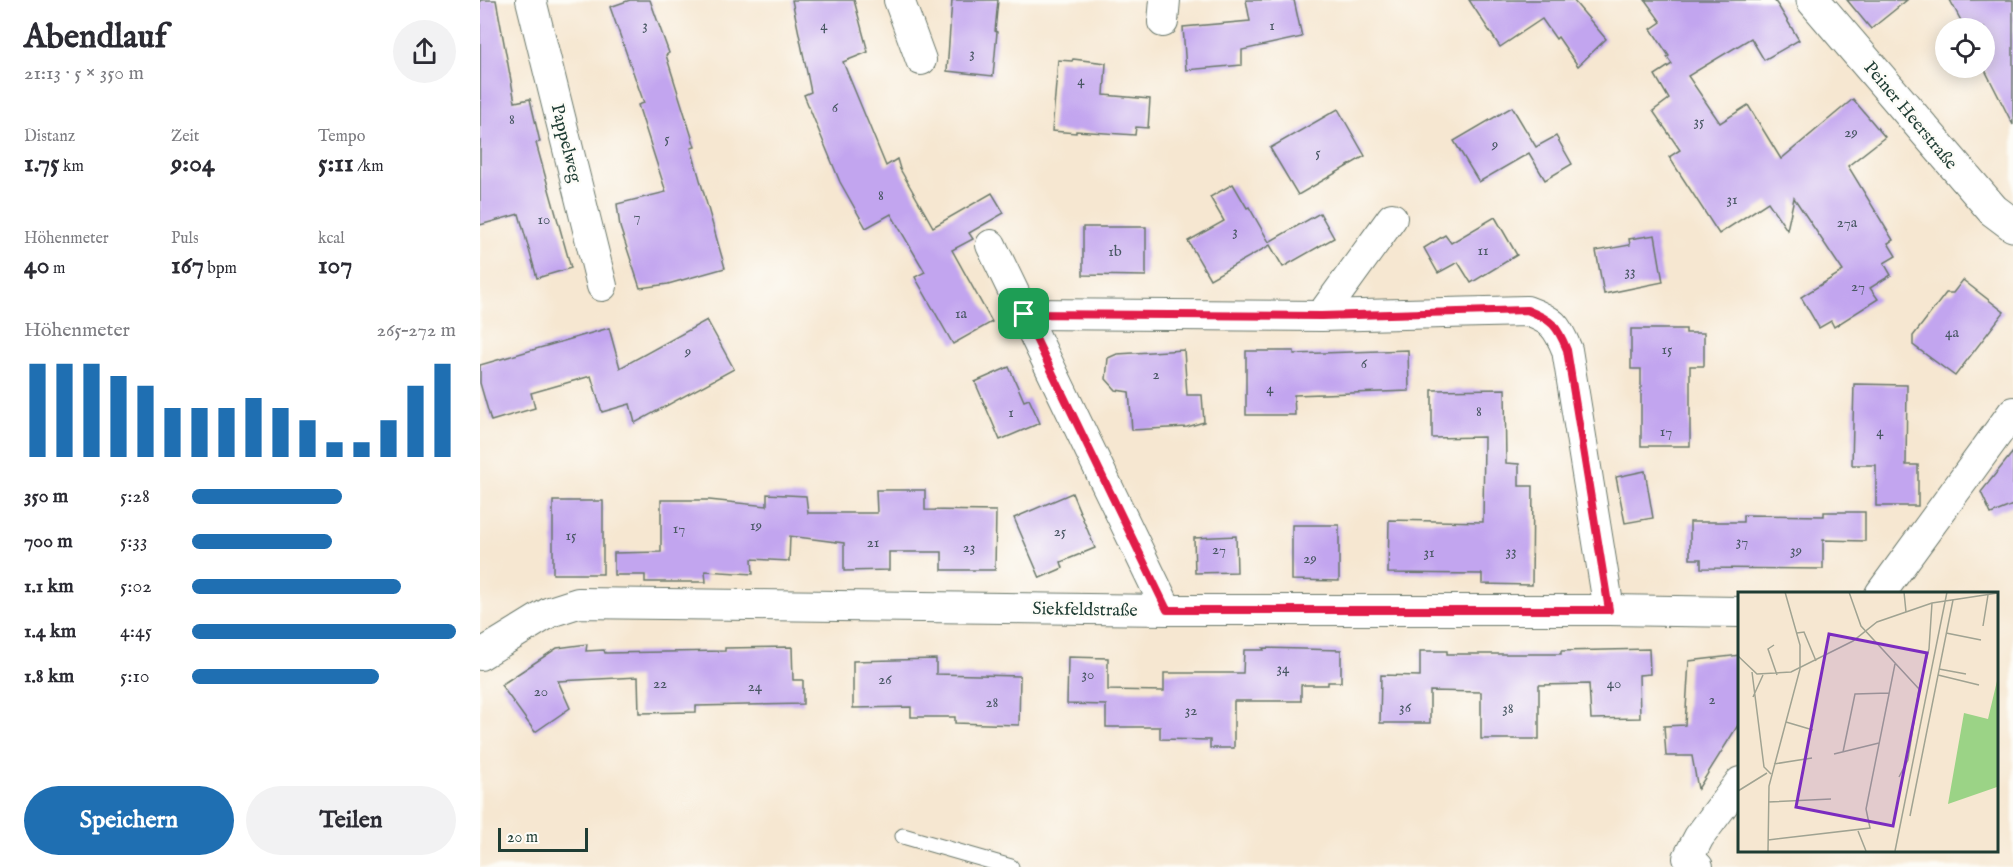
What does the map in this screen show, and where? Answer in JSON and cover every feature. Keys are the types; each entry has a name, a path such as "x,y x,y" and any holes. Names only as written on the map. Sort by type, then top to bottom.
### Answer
{"street":[{"name":"Pappelweg","path":"531,0 602,286"},
{"path":"899,0 921,60"},
{"name":"Peiner Heerstraße","path":"1813,0 1993,210 2013,225"},
{"path":"1321,316 1392,218"},
{"path":"991,245 1167,610"},
{"path":"1024,314 1321,316 1527,310 1545,317 1559,332 1567,350 1609,610"},
{"path":"1881,592 2013,412"},
{"name":"Siekfeldstraße","path":"480,655 550,612 578,603 1167,610 1738,612"},
{"path":"1687,864 1699,837 1738,785"}],"lane":[{"path":"903,836 1011,867"}],"building":[{"path":"480,0 496,0 515,102 530,99 540,142 536,143 571,268 537,278 519,214 480,225"},
{"path":"630,0 650,0 669,53 666,55 695,147 691,148 725,268 668,284 640,288 620,227 617,204 666,192 638,105 644,103 610,7"},
{"path":"792,0 854,0 868,52 843,62 886,166 897,159 900,169 933,227 992,193 1004,213 969,233 973,239 952,250 992,322 953,344 915,277 925,272 891,214 866,228 840,182 804,95 811,92"},
{"path":"952,0 998,0 993,76 947,71"},
{"path":"1246,0 1294,0 1302,37 1242,50 1242,65 1186,70 1183,27 1250,21"},
{"path":"1469,0 1573,0 1606,39 1578,66 1542,19 1500,47"},
{"path":"1645,0 1774,0 1799,40 1764,60 1751,38 1688,76 1720,123 1748,105 1781,159 1853,99 1885,137 1848,166 1893,240 1888,243 1896,256 1884,263 1891,275 1870,288 1878,299 1834,327 1831,321 1819,328 1801,297 1843,271 1794,198 1787,230 1768,202 1719,234 1669,157 1680,150 1653,111 1669,99 1655,75 1672,64 1651,29 1661,22"},
{"path":"1847,0 1907,0 1871,29"},
{"path":"1950,0 2013,0 2013,125 1989,78 1995,78 1995,18 1960,18"},
{"path":"1073,59 1106,63 1104,95 1150,99 1148,128 1136,127 1135,135 1052,131 1058,60 1072,61"},
{"path":"1512,107 1536,147 1556,136 1572,164 1545,180 1529,153 1479,182 1454,141"},
{"path":"1338,109 1365,156 1298,195 1270,148"},
{"path":"1233,184 1269,242 1320,213 1334,238 1283,267 1270,245 1210,279 1188,241 1224,221 1210,197"},
{"path":"1495,217 1517,255 1471,283 1458,262 1438,273 1424,248 1445,235 1451,243"},
{"path":"1083,227 1146,227 1146,276 1083,275"},
{"path":"1655,235 1663,282 1604,294 1596,251 1630,245 1629,239"},
{"path":"1963,280 2004,312 1955,376 1913,345 1913,336 1946,293 1953,293"},
{"path":"707,320 734,369 635,423 630,404 602,412 591,376 531,393 535,408 491,421 480,383 480,365 609,328 620,368"},
{"path":"1631,329 1686,329 1686,333 1704,333 1704,366 1690,366 1690,446 1641,446 1641,369 1631,369"},
{"path":"1184,350 1187,395 1202,395 1204,422 1187,427 1132,430 1129,392 1116,390 1106,379 1108,358 1117,354"},
{"path":"1408,350 1409,391 1294,395 1295,415 1246,415 1246,351 1294,351 1294,354"},
{"path":"1009,367 1024,401 1029,399 1040,423 1000,440 975,382"},
{"path":"1854,384 1907,385 1906,465 1918,465 1918,506 1876,506 1876,465 1852,465"},
{"path":"1505,389 1506,463 1519,464 1519,486 1533,486 1532,585 1482,584 1482,574 1388,573 1389,520 1483,522 1484,437 1432,438 1432,390"},
{"path":"2013,452 2013,505 1991,514 1981,492"},
{"path":"1645,471 1653,518 1625,523 1616,477"},
{"path":"876,490 925,490 925,510 996,511 995,570 942,570 942,552 889,552 889,570 844,571 844,543 790,536 789,561 752,559 753,574 705,571 706,582 645,582 645,575 614,575 614,553 661,552 661,500 709,500 767,506 767,494 806,496 808,513 877,513"},
{"path":"1072,493 1095,548 1061,562 1063,568 1040,578 1014,518"},
{"path":"553,501 603,501 603,574 553,574"},
{"path":"1824,512 1865,512 1865,541 1823,540 1823,569 1701,568 1701,559 1690,559 1690,522 1743,522 1743,515 1824,516"},
{"path":"1292,525 1339,525 1339,581 1292,580"},
{"path":"1236,536 1237,572 1195,573 1194,538"},
{"path":"587,644 586,651 604,650 605,653 725,651 725,648 792,647 793,680 803,680 803,704 696,706 696,712 639,713 638,677 558,681 570,708 535,732 501,685 557,648"},
{"path":"1263,648 1341,650 1341,682 1328,682 1328,685 1301,685 1301,701 1234,701 1234,748 1210,748 1210,740 1160,739 1160,727 1106,727 1106,705 1067,704 1068,657 1108,658 1108,690 1164,691 1164,673 1243,673 1244,650 1264,650"},
{"path":"1649,649 1650,674 1639,675 1640,718 1591,719 1589,684 1539,685 1539,739 1481,739 1481,692 1430,691 1430,723 1380,723 1381,675 1420,676 1420,651 1447,651 1447,654 1561,654 1561,651"},
{"path":"1738,655 1738,725 1698,789 1692,756 1666,756 1664,726 1685,725 1689,661"},
{"path":"936,659 936,674 1020,676 1019,725 955,723 955,717 911,717 911,707 853,708 853,661"}],"route":[{"path":"1527,310 1545,317 1559,332 1567,350 1609,610 1167,610 1024,314 1321,316 1527,310"}]}
